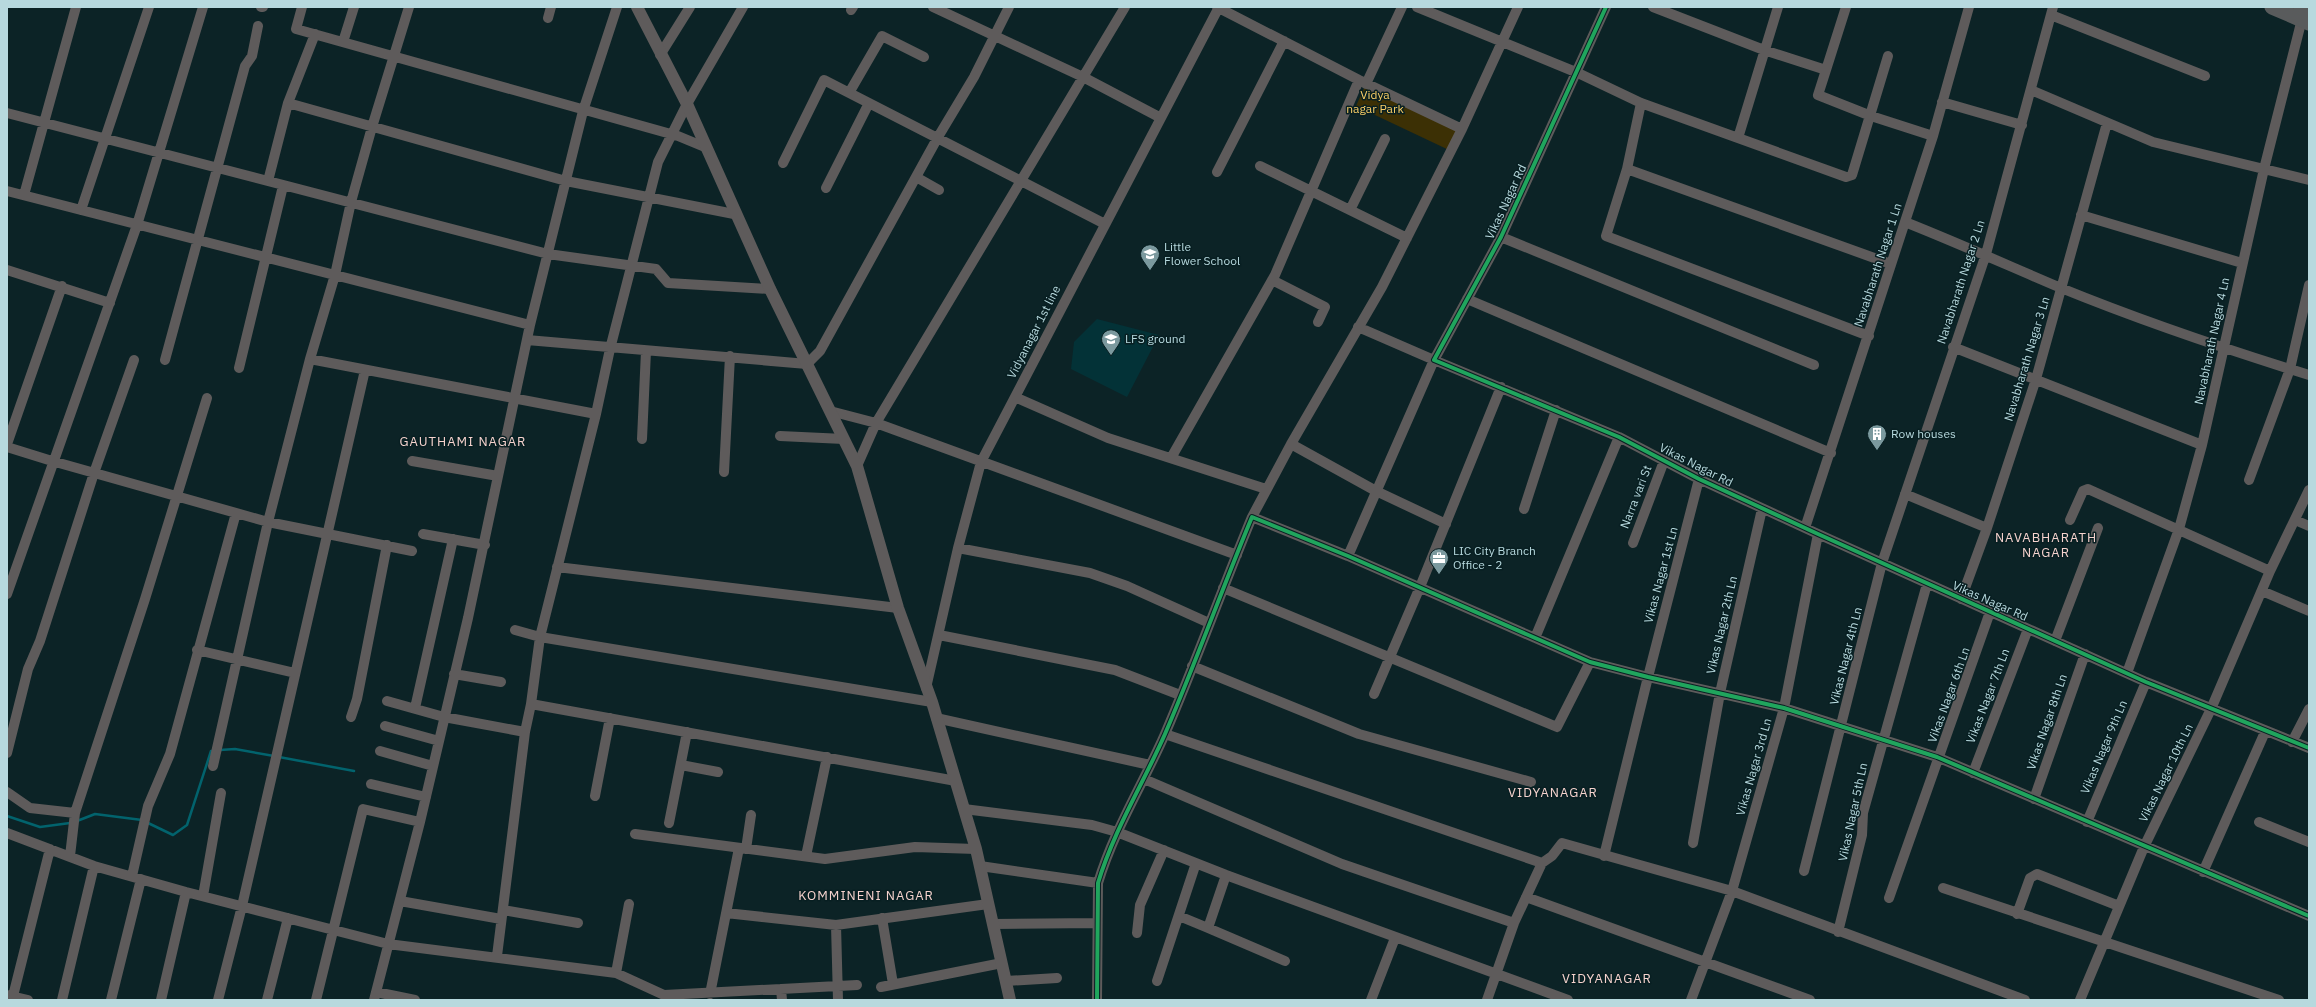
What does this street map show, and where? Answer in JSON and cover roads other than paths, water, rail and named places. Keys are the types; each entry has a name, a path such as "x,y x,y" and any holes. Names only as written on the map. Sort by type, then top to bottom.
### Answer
{"main road":[{"path":"2272,7 2305,14"}],"street":[{"path":"24,195 76,7"},
{"path":"81,210 103,137 149,7"},
{"path":"7,594 52,461 137,225 158,151 204,7"},
{"path":"302,7 296,29 583,111 689,139 707,148"},
{"path":"343,42 354,7"},
{"path":"214,761 268,522 310,359 335,276 351,202 372,127 409,7"},
{"path":"548,18 551,7"},
{"path":"415,1000 375,996 420,822 439,741 484,545 530,325 583,111 617,7"},
{"path":"637,7 660,55 687,104 734,214 857,466 898,608 932,702 976,849 1010,1000"},
{"path":"660,55 690,7"},
{"path":"497,956 525,732 531,704 540,637 596,414 610,349 632,267 648,197 658,162 671,134 743,7"},
{"path":"932,7 1083,77 1161,118"},
{"path":"807,364 820,351 938,137 974,77 1009,7"},
{"path":"857,466 876,423 1125,7"},
{"path":"1218,7 1363,82 1462,129"},
{"name":"Vidyanagar 1st line","path":"926,688 958,548 980,462 1218,7"},
{"path":"1171,458 1272,280 1311,190 1363,82 1402,7"},
{"path":"1417,7 1578,72 1642,103 1839,177 1852,175 1888,56"},
{"path":"1097,1000 1098,883 1117,832 1165,734 1252,517 1291,444 1407,238 1462,129 1504,41 1518,7"},
{"name":"Vikas Nagar Rd","path":"1606,7 1578,72 1501,237 1434,360 1619,437 1699,479 1927,584 2146,682 2265,732 2309,748"},
{"path":"1654,7 1764,50 1826,70"},
{"path":"1738,138 1778,7"},
{"path":"1846,7 1818,95 1871,116 1933,136"},
{"name":"Navabharath Nagar 1 Ln","path":"1805,528 1831,453 1933,136 1969,7"},
{"path":"2052,11 2205,76"},
{"name":"Navabharath Nagar 2 Ln","path":"1882,563 1953,347 1986,254 2052,11"},
{"name":"Navabharath Nagar 4 Ln","path":"2126,673 2179,529 2202,445 2264,169 2305,14"},
{"path":"165,360 245,66 252,56 258,26"},
{"path":"268,181 288,103 315,34"},
{"path":"849,93 882,36 924,57"},
{"path":"1217,172 1284,41"},
{"path":"783,162 824,80 938,137 1105,224"},
{"path":"2031,90 2153,142 2309,180"},
{"path":"1942,102 2022,125"},
{"path":"288,103 566,181 734,214"},
{"path":"826,188 869,103"},
{"path":"1642,103 1627,169 1606,236 1869,336"},
{"path":"7,113 158,151 283,186 351,202 548,254 632,267 656,269 668,283 770,289"},
{"name":"Navabharath Nagar 3 Ln","path":"1961,599 1987,528 2036,379 2107,123"},
{"path":"1350,210 1385,139"},
{"path":"1260,166 1407,238"},
{"path":"1627,169 1891,264"},
{"path":"916,177 939,190"},
{"path":"239,368 264,258 283,186"},
{"path":"7,191 530,325"},
{"path":"2081,214 2242,263"},
{"path":"1905,222 1986,254 2061,288 2223,349 2309,375"},
{"path":"1501,237 1814,365"},
{"path":"7,270 62,286 110,303"},
{"path":"1272,280 1325,307 1318,322"},
{"path":"2249,480 2290,369 2309,285"},
{"path":"62,286 7,445 52,461 268,522 327,532 412,551"},
{"path":"1467,299 1831,453"},
{"path":"1348,556 1434,360 1358,327"},
{"path":"527,340 610,349 730,356 807,364"},
{"path":"1953,347 2202,445"},
{"path":"642,439 646,351"},
{"path":"724,472 730,356"},
{"path":"310,359 596,414"},
{"path":"7,753 28,669 40,641 94,473 134,360"},
{"path":"218,1000 242,906 365,370"},
{"path":"1374,694 1420,587 1501,387"},
{"path":"1015,397 1108,438 1266,489"},
{"path":"70,856 75,814 207,398"},
{"path":"1524,509 1556,410"},
{"path":"830,412 876,423 1237,555"},
{"path":"780,436 844,439"},
{"path":"1535,638 1619,437"},
{"path":"1291,444 1376,491 1446,524"},
{"name":"Narra vari St","path":"1633,543 1664,461"},
{"path":"412,462 498,476"},
{"name":"Vikas Nagar 1st Ln","path":"1604,856 1699,479"},
{"path":"2070,520 2083,491 2088,490 2179,529 2270,571"},
{"name":"Vikas Nagar 10th Ln","path":"2080,1000 2144,847 2211,709 2270,571 2309,490"},
{"path":"1904,494 1987,528"},
{"name":"Vikas Nagar 2th Ln","path":"1693,843 1720,693 1762,508"},
{"path":"111,1000 136,878 146,815 170,754 197,650 236,513"},
{"path":"1252,517 1348,556 1590,662 1648,677 1784,708 1937,757 2144,847 2309,916"},
{"path":"2295,520 2309,526"},
{"path":"2055,641 2098,528"},
{"path":"423,534 484,545"},
{"name":"Vikas Nagar 3rd Ln","path":"1691,1000 1732,892 1784,708 1818,534"},
{"path":"415,708 452,539"},
{"path":"351,717 357,699 387,545"},
{"path":"958,548 1090,573 1127,586 1209,624"},
{"name":"Vikas Nagar 4th Ln","path":"1804,871 1842,726 1882,563"},
{"path":"557,567 898,608"},
{"name":"Vikas Nagar 5th Ln","path":"1838,932 1862,835 1863,813 1927,584"},
{"path":"1223,588 1557,727 1590,662"},
{"path":"2262,591 2309,611"},
{"name":"Vikas Nagar 6th Ln","path":"1889,898 1937,757 1990,612"},
{"name":"Vikas Nagar 7th Ln","path":"1973,773 2028,629"},
{"path":"515,630 540,637 932,702"},
{"path":"939,635 1115,670 1180,695"},
{"path":"197,650 295,673"},
{"name":"Vikas Nagar 8th Ln","path":"2034,799 2085,654"},
{"path":"1192,666 1359,734 1531,782"},
{"path":"454,674 501,682"},
{"name":"Vikas Nagar 9th Ln","path":"2087,822 2146,682"},
{"path":"387,701 444,717 525,732"},
{"path":"531,704 956,780"},
{"path":"2292,742 2309,709"},
{"path":"595,796 610,718"},
{"path":"936,718 1150,765"},
{"path":"385,726 439,741"},
{"path":"669,823 687,732"},
{"path":"2203,872 2265,732"},
{"path":"1165,734 1542,863"},
{"path":"380,751 433,766"},
{"path":"806,856 828,757"},
{"path":"681,766 718,772"},
{"path":"1144,779 1342,864 1514,922"},
{"path":"371,784 426,797"},
{"path":"7,792 30,808 75,814"},
{"path":"203,896 221,793"},
{"path":"316,1000 363,809 420,822"},
{"path":"964,809 1092,825 1117,832 1226,875 1394,938 1496,973 1568,1000"},
{"path":"710,994 726,913 751,815"},
{"path":"2260,822 2309,842"},
{"path":"7,833 94,866 186,892 388,944 497,956 616,973 664,998 710,994 723,997 781,989 857,985"},
{"path":"635,834 826,858 915,847 976,849"},
{"path":"1487,1000 1514,922 1542,863 1552,856 1562,843 1732,892 2025,1000"},
{"path":"28,1000 10,997 50,849"},
{"path":"1137,933 1140,905 1164,850"},
{"path":"1157,981 1196,863"},
{"path":"62,1000 94,866"},
{"path":"980,866 1098,883"},
{"path":"2017,914 2030,878 2037,874 2119,906"},
{"path":"1208,928 1226,875"},
{"path":"1943,888 2017,914 2279,1000"},
{"path":"161,1000 186,892"},
{"path":"1526,897 1810,1000"},
{"path":"400,901 578,923"},
{"path":"616,973 629,904"},
{"path":"726,913 836,924 988,904"},
{"path":"1179,916 1285,960"},
{"path":"267,1000 288,918"},
{"path":"882,918 893,984"},
{"path":"993,924 1097,923"},
{"path":"836,924 838,1000"},
{"path":"1372,1000 1394,938"},
{"path":"881,987 1002,963"},
{"path":"1006,981 1057,978"},
{"path":"781,989 782,1000"}],"waterway":[{"path":"220,750 235,749 274,756"},
{"path":"146,822 173,835 187,825 211,751 213,751"},
{"path":"279,757 354,771"},
{"path":"77,821 95,814 142,820"},
{"path":"7,816 40,827 70,823"}],"place":[{"name":"Little Flower School","path":"1150,271"},
{"name":"LFS ground","path":"1111,356"},
{"name":"Row houses","path":"1877,451"},
{"name":"LIC City Branch Office - 2","path":"1439,575"}],"district":[{"name":"GAUTHAMI NAGAR","path":"463,441"},
{"name":"NAVABHARATH NAGAR","path":"2046,544"},
{"name":"VIDYANAGAR","path":"1553,792"},
{"name":"KOMMINENI NAGAR","path":"866,895"},
{"name":"VIDYANAGAR","path":"1607,978"}],"park label":[{"name":"Vidya nagar Park","path":"1375,102"}]}
